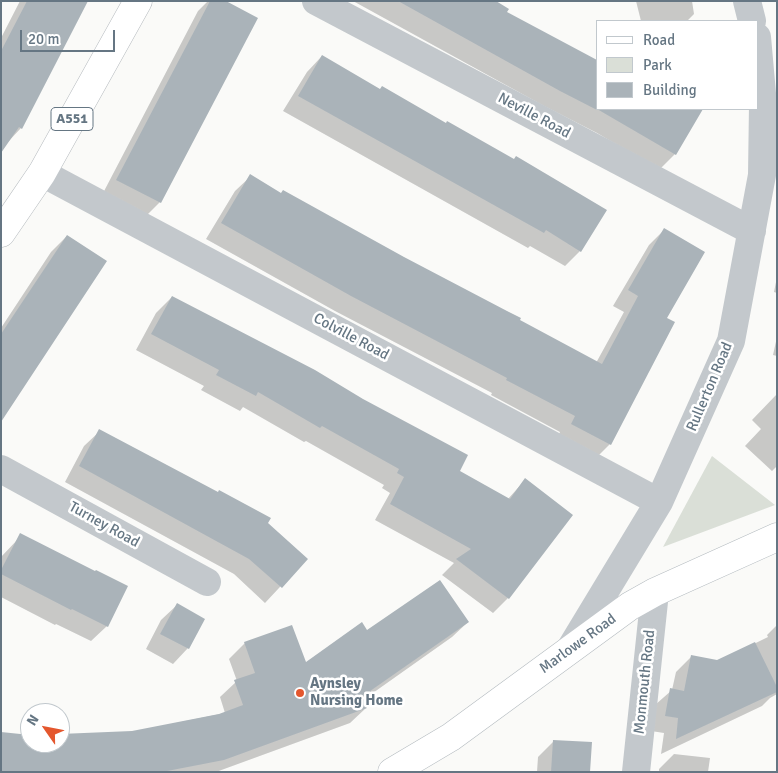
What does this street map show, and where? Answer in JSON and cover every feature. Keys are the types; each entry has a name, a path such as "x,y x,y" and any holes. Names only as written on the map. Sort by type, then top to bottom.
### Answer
{"street":[{"name":"A551","path":"1,233 42,173 138,1"},
{"name":"Neville Road","path":"316,1 752,231"},
{"path":"747,1 752,20"},
{"name":"Rullerton Road","path":"570,649 659,502 731,340 762,175 763,105 758,48"},
{"name":"Colville Road","path":"42,173 659,502"},
{"name":"Turney Road","path":"1,468 207,582"},
{"name":"Marlowe Road","path":"392,772 451,737 630,606 655,592 777,537"},
{"name":"Monmouth Road","path":"636,772 655,592"}],"green space":[{"path":"712,456 775,505 663,547"}],"building":[{"path":"27,1 88,1 22,129 19,127 1,153 1,51"},
{"path":"210,1 226,1 258,18 161,203 116,180"},
{"path":"398,1 496,1 509,9 507,12 596,59 596,109"},
{"path":"322,55 380,89 382,86 514,159 516,156 607,210 581,252 546,230 544,233 298,96"},
{"path":"599,110 702,110 676,155"},
{"path":"250,174 281,193 283,190 404,257 521,318 520,320 602,364 638,296 628,290 664,228 705,252 667,318 675,322 611,445 571,424 575,416 351,296 221,223"},
{"path":"67,235 107,261 1,422 1,334"},
{"path":"172,296 315,370 363,399 468,455 460,471 510,499 525,478 573,515 509,599 456,559 471,549 390,504 404,477 397,473 399,469 322,426 320,428 258,392 256,396 216,375 219,370 151,334"},
{"path":"99,429 271,518 268,523 308,559 282,588 249,559 79,466"},
{"path":"20,533 128,586 108,627 1,574 1,570"},
{"path":"440,580 469,622 363,696 367,708 224,760 162,772 1,772 1,732 20,734 20,753 70,753 70,734 132,731 219,714 243,705 234,680 255,673 244,642 292,625 306,662 362,622 367,630"},
{"path":"177,603 205,619 189,649 160,634"},
{"path":"755,642 777,687 777,692 676,739 678,718 665,716 670,688 684,691 691,655 717,660"},
{"path":"553,740 592,742 590,772 551,772"}],"place":[{"name":"Aynsley Nursing Home","path":"300,693"}]}
